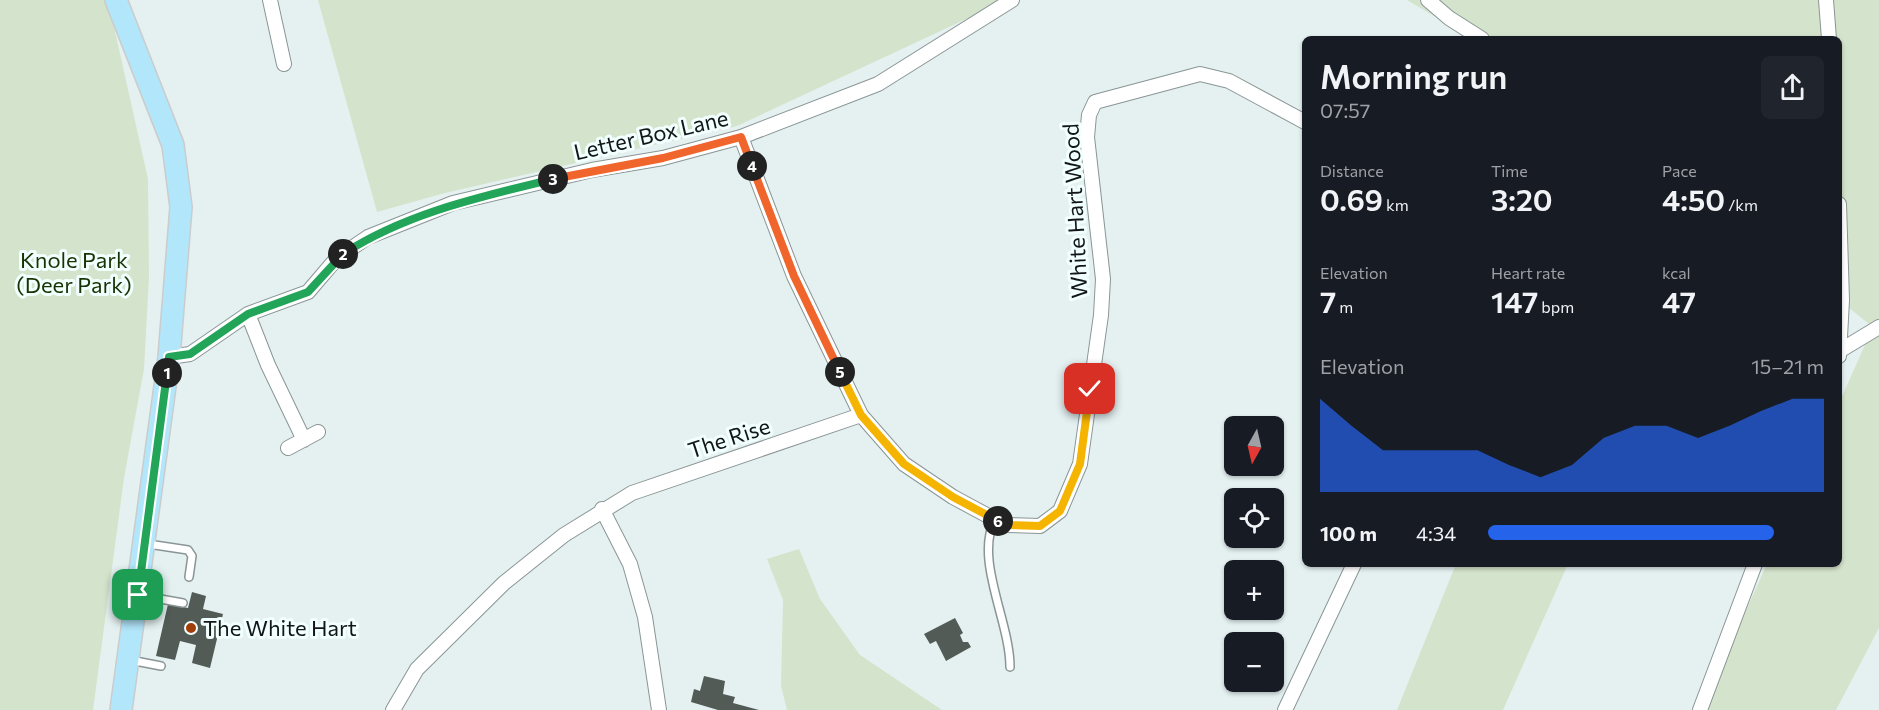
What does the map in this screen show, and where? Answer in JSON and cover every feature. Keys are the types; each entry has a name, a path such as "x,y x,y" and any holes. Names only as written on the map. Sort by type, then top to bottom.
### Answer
{"main road":[{"path":"116,0 173,145 181,207 169,357 130,660 121,710"}],"street":[{"path":"270,0 284,64"},
{"name":"Letter Box Lane","path":"169,357 190,354 248,314 308,292 337,258 368,237 453,203 592,170 663,158 741,137 878,84 1012,0"},
{"path":"1428,0 1449,18 1477,36"},
{"path":"1827,0 1828,36"},
{"name":"White Hart Wood","path":"861,415 904,464 953,497 1005,525 1040,526 1060,511 1080,464 1101,315 1103,279 1087,137 1089,115 1095,102 1200,75 1229,81 1302,120"},
{"path":"741,137 794,276 861,415"},
{"path":"248,314 268,365 304,440"},
{"path":"1842,348 1879,327"},
{"name":"The Rise","path":"393,710 417,669 504,583 602,509 632,493 861,415"},
{"path":"288,448 318,432"},
{"path":"602,509 630,564 645,617 659,710"},
{"path":"1285,710 1353,567"},
{"path":"1701,710 1754,567"}],"lane":[{"path":"995,519 991,527 988,555 1002,610 1010,667"},
{"path":"145,543 188,550 192,556 189,577"},
{"path":"138,595 183,603"},
{"path":"130,660 160,666"}],"green space":[{"name":"Knole Park (Deer Park)","path":"0,0 108,0 148,179 149,277 144,369 124,478 93,710 0,710"},
{"path":"318,0 1007,0 737,126 445,193 377,212"},
{"path":"1407,0 1879,0 1879,628 1836,710 1701,710 1766,567 1842,567 1842,396 1873,327 1842,302 1842,36 1468,36"},
{"path":"799,549 820,599 860,655 942,710 787,710 781,686 783,600 767,559"},
{"path":"1455,567 1567,567 1503,710 1397,710"}],"building":[{"name":"The White Hart","path":"192,592 206,596 203,609 223,614 210,668 192,663 196,645 180,641 175,660 156,656 168,604 188,608"},
{"path":"955,618 963,633 960,635 963,642 968,642 971,647 946,661 936,641 930,644 924,634"},
{"path":"704,676 725,681 723,694 735,697 733,703 759,710 718,710 691,702 694,689 700,691"}],"place":[{"name":"The White Hart","path":"191,628"}],"route":[{"path":"138,595 169,357 190,354 248,314 308,292 337,258 368,237 453,203 592,170 696,151 741,137 794,276 861,415 904,464 953,497 1005,525 1040,526 1060,511 1080,464 1090,389"}]}
